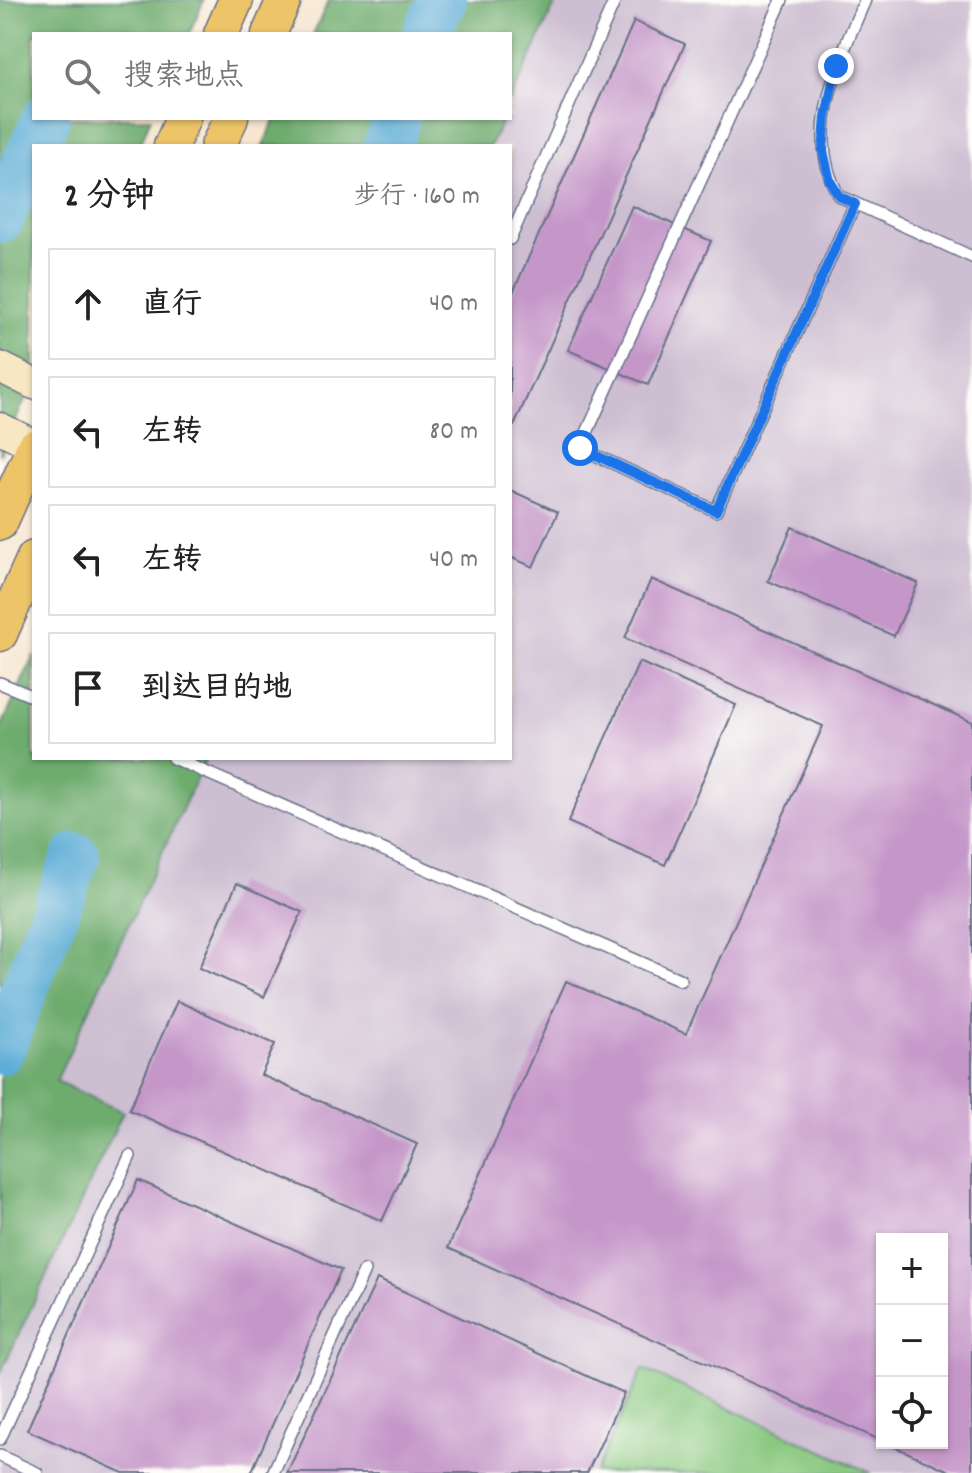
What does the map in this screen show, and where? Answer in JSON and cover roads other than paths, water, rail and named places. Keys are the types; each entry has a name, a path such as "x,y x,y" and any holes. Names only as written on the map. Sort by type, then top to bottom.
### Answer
{"main road":[{"path":"222,32 236,0"},
{"path":"270,32 284,0"},
{"path":"172,144 182,120"},
{"path":"219,144 230,120"},
{"path":"0,523 32,451"},
{"path":"0,634 32,562"}],"street":[{"path":"0,367 32,383"},
{"path":"0,428 32,445"}],"lane":[{"path":"512,234 615,0"},
{"path":"782,0 580,448 716,511 855,204"},
{"path":"865,0 836,66 826,116 823,151 830,181 839,196 972,257"},
{"path":"0,683 32,696"},
{"path":"178,760 681,980"},
{"path":"0,1439 130,1156"},
{"path":"273,1473 364,1271"},
{"path":"0,1456 37,1473"}],"waterway":[{"path":"428,32 443,0"},
{"path":"34,144 45,120"},
{"path":"388,144 396,120"},
{"path":"0,219 32,149"},
{"path":"0,1051 76,857"}]}
